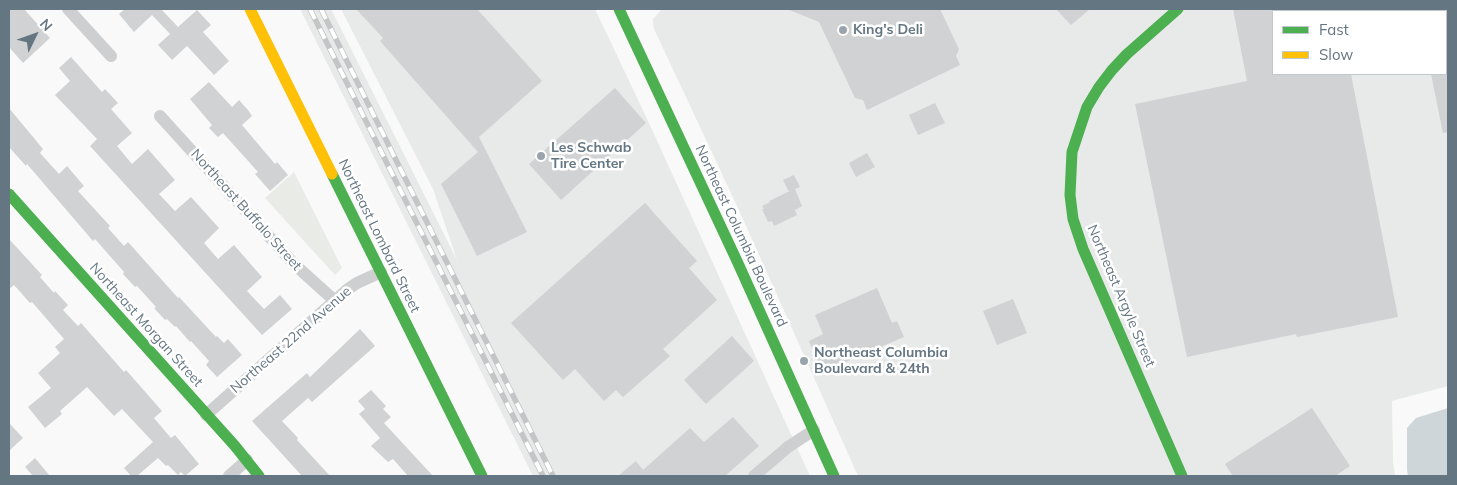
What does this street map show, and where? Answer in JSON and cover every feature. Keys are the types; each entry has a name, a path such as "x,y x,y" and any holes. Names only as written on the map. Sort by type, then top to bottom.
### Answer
{"main road":[{"name":"Northeast Lombard Street","path":"250,9 482,476"},
{"name":"Northeast Columbia Boulevard","path":"621,9 834,476"},
{"name":"Northeast Argyle Street","path":"1178,9 1127,54 1099,87 1087,108 1072,152 1070,186 1074,219 1083,249 1182,476"},
{"name":"Northeast Morgan Street","path":"9,194 247,460 259,476"}],"street":[{"path":"68,9 111,56"},
{"name":"Northeast Buffalo Street","path":"160,116 294,264 335,301"},
{"name":"Northeast 22nd Avenue","path":"206,415 357,283 381,272"},
{"path":"754,476 788,447 814,430"},
{"path":"229,476 247,460"}],"shaded area":[{"path":"300,9 331,9 457,260 433,189 341,9 595,9 810,476 533,476"},
{"path":"662,9 1448,9 1448,386 1392,401 1395,476 858,476 653,24 653,19"},
{"path":"294,172 342,268 335,275 265,198"},
{"path":"1448,408 1448,476 1408,476 1407,428 1416,418"}],"building":[{"path":"9,9 24,9 50,38 23,63 9,47"},
{"path":"125,9 161,9 178,27 197,10 211,25 203,32 229,61 214,75 187,46 172,60 158,45 170,34 152,15 134,32 119,14"},
{"path":"356,9 477,9 542,81 479,137 527,232 477,256 441,184 478,152 380,41 383,38"},
{"path":"787,9 940,9 959,49 956,56 960,65 867,110 863,100 855,98 819,22"},
{"path":"1056,9 1090,9 1071,25"},
{"path":"1233,9 1273,9 1272,75 1351,75 1398,317 1297,337 1296,334 1187,357 1135,104 1247,81"},
{"path":"71,57 102,92 105,89 118,103 111,109 132,133 117,146 132,164 148,149 175,180 159,194 175,211 191,197 219,228 204,243 218,259 234,245 262,277 247,291 264,309 280,295 292,309 262,335 90,146 97,139 55,95 70,81 59,68"},
{"path":"1448,74 1448,132 1443,133 1431,75"},
{"path":"209,82 232,107 239,100 248,110 252,116 242,125 275,164 277,162 288,175 270,191 255,174 258,172 223,133 218,137 209,128 212,125 190,99"},
{"path":"615,88 646,123 561,200 529,164"},
{"path":"935,103 945,123 918,135 909,115"},
{"path":"9,108 43,149 40,153 59,174 67,166 84,186 78,191 110,226 108,228 124,246 128,242 216,337 224,343 228,339 242,355 217,377 206,365 209,361 191,341 176,326 167,319 165,320 137,286 135,287 123,274 124,272 95,239 93,241 27,164 26,166 9,147"},
{"path":"867,153 875,167 856,177 849,163"},
{"path":"794,175 800,187 795,189 802,206 795,210 797,215 774,226 772,221 768,222 762,206 789,192 783,180"},
{"path":"645,203 697,261 689,268 717,300 663,349 670,356 623,397 616,390 604,401 575,369 563,380 511,323"},
{"path":"9,239 42,275 40,277 54,293 55,291 68,305 63,310 78,326 81,323 124,372 126,370 162,411 154,418 171,438 175,435 199,464 185,476 181,472 178,475 158,458 137,476 131,476 124,468 153,442 122,409 114,416 87,387 60,411 62,414 45,428 28,407 51,388 38,373 60,353 55,347 64,339 32,302 30,303 14,285 9,289"},
{"path":"877,288 892,323 897,321 904,337 822,372 809,341 823,334 815,315"},
{"path":"1013,299 1027,333 997,345 983,311"},
{"path":"360,329 375,346 312,402 308,398 282,421 330,476 302,476 252,421 307,373 310,377"},
{"path":"732,336 754,361 706,404 684,380"},
{"path":"371,390 386,406 383,409 391,417 384,423 433,476 408,476 393,459 388,462 371,446 380,438 359,414 365,409 358,401"},
{"path":"1312,408 1350,466 1335,476 1233,476 1225,464"},
{"path":"733,417 759,446 725,476 618,476 636,461 643,470 690,428 704,442"},
{"path":"9,423 23,438 9,451"},
{"path":"35,458 50,476 33,476 25,467"}],"railway":[{"path":"310,9 543,476"},
{"path":"321,9 553,476"}],"traffic: fast":[{"path":"619,9 737,261 834,476"},
{"path":"1178,9 1127,54 1112,70 1087,107 1072,152 1070,195 1073,219 1083,249 1182,476"},
{"path":"332,174 482,476"},
{"path":"9,194 235,446 259,476"}],"traffic: slow":[{"path":"250,9 332,174"}],"place":[{"name":"King's Deli","path":"843,30"},
{"name":"Les Schwab Tire Center","path":"541,156"},
{"name":"Northeast Columbia Boulevard & 24th","path":"804,361"}]}
